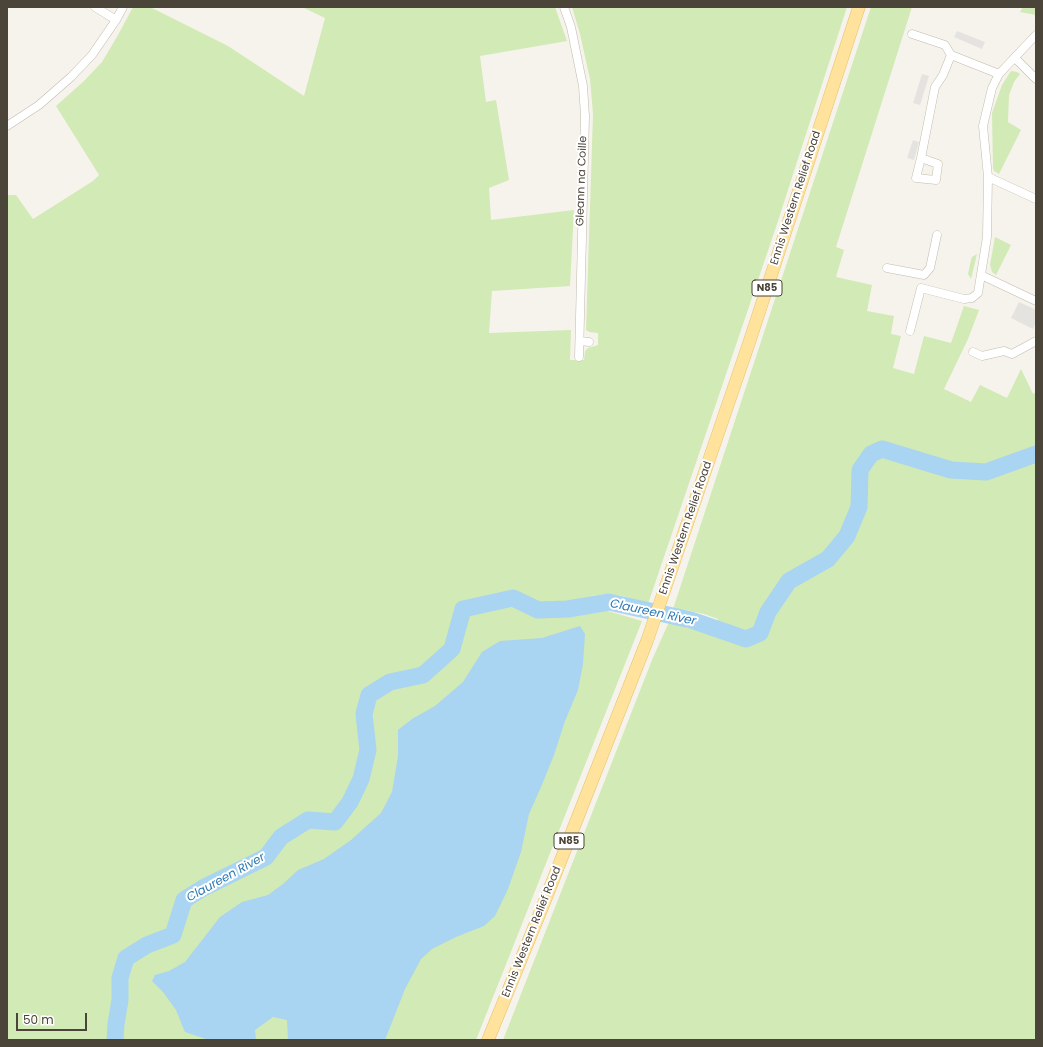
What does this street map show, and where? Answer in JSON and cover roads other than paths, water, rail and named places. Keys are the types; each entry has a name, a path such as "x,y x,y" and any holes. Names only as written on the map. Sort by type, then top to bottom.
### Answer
{"main road":[{"name":"Ennis Western Relief Road","path":"488,1040 544,903 647,641 749,344 859,7"}],"street":[{"path":"95,7 116,20"},
{"path":"7,126 39,105 71,77 92,54 116,20 123,7"},
{"name":"Gleann na Coille","path":"564,7 571,27 583,86 584,116 579,357"},
{"path":"912,34 945,45 951,54 999,74"},
{"path":"921,288 964,299 972,298 978,293 987,237 988,177 983,126 992,88 999,74 1036,35"},
{"path":"921,158 935,87 943,75 951,54"},
{"path":"1015,58 1036,79"},
{"path":"988,177 1036,199"},
{"path":"910,331 924,275 930,268 937,235"},
{"path":"887,268 924,275"},
{"path":"981,275 1036,302"},
{"path":"580,341 589,342"},
{"path":"973,352 982,356 1004,351 1012,354 1036,341"}],"water":[{"path":"580,626 585,634 583,664 578,690 565,721 554,755 529,814 521,852 508,889 495,916 484,926 456,937 432,949 421,959 405,989 385,1040 288,1040 287,1020 273,1017 255,1030 256,1040 209,1040 185,1032 176,1010 163,992 152,981 155,975 169,971 185,962 220,917 242,902 268,895 298,870 324,859 351,840 381,813 392,792 398,756 398,730 412,719 435,706 463,682 482,652 500,641 542,638"}],"waterway":[{"name":"Claureen River","path":"115,1040 120,1000 120,978 126,958 147,945 173,935 184,900 203,888 266,857 281,837 308,820 335,822 350,802 361,779 368,750 364,714 369,695 390,682 423,675 452,649 463,609 513,598 538,610 568,609 609,602 691,620 746,639 760,633 768,612 789,581 828,559 847,536 859,507 860,470 871,454 882,449 951,470 986,472 1036,454"}]}
